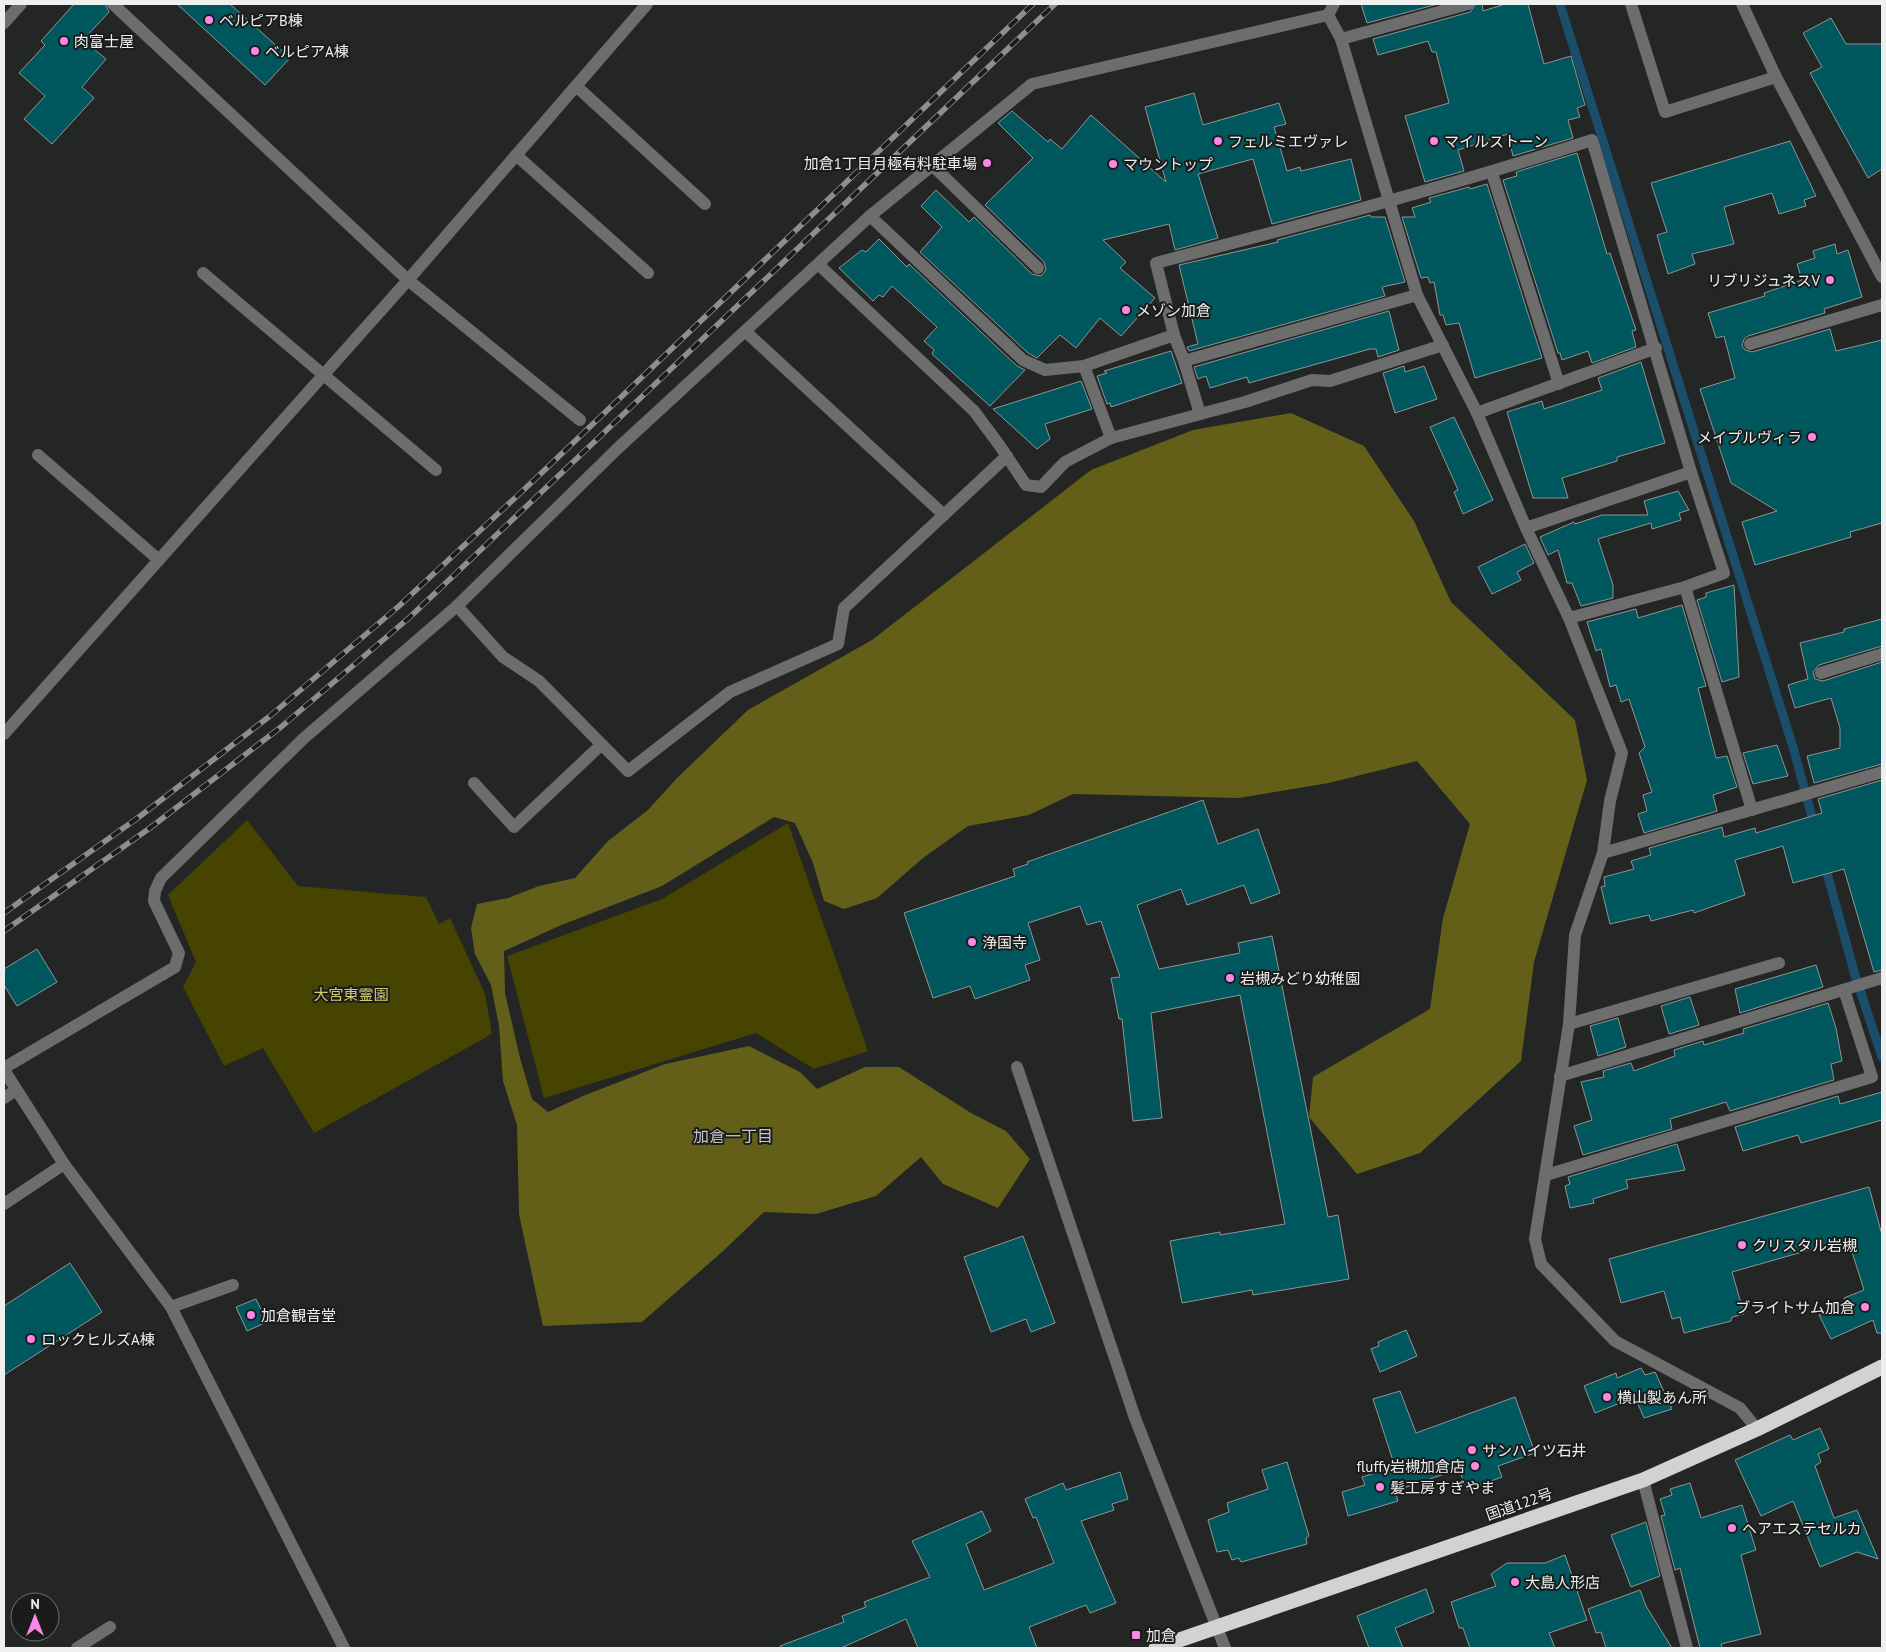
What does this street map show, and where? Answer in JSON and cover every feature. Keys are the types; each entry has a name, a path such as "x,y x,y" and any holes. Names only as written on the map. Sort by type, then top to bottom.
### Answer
{"highway":[{"name":"国道122号","path":"1156,1648 1215,1626 1642,1480 1758,1429 1882,1367"}],"street":[{"path":"4,23 21,4"},
{"path":"113,4 408,280 580,420"},
{"path":"4,734 408,280 647,4"},
{"path":"1341,40 1468,4"},
{"path":"1631,4 1665,112 1776,77"},
{"path":"1742,4 1776,77 1878,261 1882,277"},
{"path":"344,1648 170,1307 64,1164 4,1069 175,967 179,953 154,901 155,891 161,878 303,739 457,606 617,449 870,216 1032,84 1331,10 1418,295 1477,413 1526,528 1569,618 1622,752 1610,801 1603,852 1575,935 1569,1024 1535,1239 1540,1264 1615,1341 1740,1408 1758,1429"},
{"path":"576,86 705,204"},
{"path":"1200,414 1174,335 1156,263 1390,203 1492,173 1592,140 1656,348 1691,472 1724,574 1685,587 1569,618"},
{"path":"516,155 648,273"},
{"path":"932,164 1038,268"},
{"path":"1492,173 1559,384"},
{"path":"870,216 1024,360 1045,370 1084,366 1174,335"},
{"path":"818,264 974,411 1026,485 1041,487 1065,462 1112,438 1245,402 1312,380 1330,381 1443,345"},
{"path":"203,273 436,470"},
{"path":"1184,361 1418,295"},
{"path":"1750,344 1882,305"},
{"path":"745,331 944,515"},
{"path":"1477,413 1656,348"},
{"path":"1084,366 1112,438"},
{"path":"38,455 159,560"},
{"path":"457,606 503,657 539,681 628,771 730,692 838,644 844,608 1007,456"},
{"path":"1526,528 1691,472"},
{"path":"1685,587 1752,810"},
{"path":"1821,672 1882,654"},
{"path":"474,782 514,827 602,745"},
{"path":"1603,852 1882,772"},
{"path":"1569,1024 1779,962"},
{"path":"1560,1076 1882,978"},
{"path":"1546,1175 1872,1077 1844,990"},
{"path":"1017,1068 1135,1418 1225,1648"},
{"path":"4,1098 16,1090"},
{"path":"4,1204 64,1164"},
{"path":"170,1307 233,1285"},
{"path":"1642,1480 1687,1648"},
{"path":"77,1648 110,1626"}],"green space":[{"name":"大宮東霊園","path":"247,820 298,886 426,897 439,924 450,918 485,994 492,1034 314,1133 263,1048 224,1066 183,987 196,962 168,895"},
{"path":"788,823 868,1051 814,1069 756,1033 544,1098 507,956 662,899"}],"shaded area":[{"path":"1291,413 1364,446 1414,521 1451,602 1575,720 1587,780 1534,962 1521,1061 1420,1153 1357,1174 1309,1117 1313,1077 1430,1009 1443,918 1470,824 1417,761 1329,783 1239,798 1073,794 1029,815 968,826 923,858 877,898 844,909 824,901 813,863 795,823 774,817 662,886 559,926 504,951 505,993 520,1058 532,1099 548,1112 583,1096 665,1064 749,1046 800,1072 817,1089 865,1067 899,1067 971,1113 1006,1131 1030,1159 998,1208 943,1184 921,1157 876,1196 816,1214 764,1212 722,1252 642,1322 543,1326 519,1214 517,1125 503,1081 499,1026 491,985 475,954 471,928 477,904 508,898 539,886 575,878 608,841 648,810 677,778 748,710 872,640 1091,470 1193,430"}],"building":[{"path":"74,4 105,4 109,12 83,40 106,59 82,87 94,98 52,144 24,119 45,96 19,73 45,45 41,41"},
{"name":"ベルピアA棟","path":"177,4 230,4 290,58 265,85"},
{"path":"1361,4 1438,4 1367,23"},
{"path":"1476,4 1482,4 1483,11 1505,4 1528,4 1544,64 1571,56 1585,105 1577,108 1580,117 1568,120 1573,138 1513,156 1508,134 1458,150 1464,171 1425,182 1405,116 1449,103 1436,52 1432,52 1428,41 1378,55 1373,39 1470,12"},
{"path":"1831,18 1846,44 1882,44 1882,169 1868,178 1810,73 1822,67 1803,33"},
{"path":"1194,93 1203,125 1279,103 1286,124 1274,127 1287,171 1300,167 1301,171 1351,159 1361,200 1272,224 1253,159 1198,174 1218,238 1175,250 1169,224 1103,240 1126,262 1120,268 1155,298 1121,336 1100,318 1076,348 1060,335 1037,358 1028,353 920,252 942,227 921,206 936,190 969,222 974,217 1032,274 1041,276 1046,270 1044,262 985,205 1033,158 998,123 1012,111 1048,142 1050,139 1062,149 1091,115 1166,182 1145,107"},
{"path":"1790,141 1816,196 1804,200 1806,206 1779,214 1772,193 1724,207 1734,244 1692,254 1695,264 1668,274 1657,235 1667,232 1651,183"},
{"path":"1577,153 1607,254 1610,253 1636,330 1632,331 1636,347 1592,363 1588,351 1562,360 1560,353 1558,353 1503,180 1517,176 1516,172"},
{"path":"1487,184 1542,358 1475,378 1459,323 1446,325 1443,315 1440,315 1434,282 1430,283 1428,277 1421,278 1402,217 1415,217 1412,208 1431,202 1429,198"},
{"path":"1370,215 1371,217 1385,217 1405,282 1382,287 1385,296 1189,351 1187,347 1198,344 1179,265 1278,242 1277,240"},
{"path":"879,239 907,267 909,264 1017,366 1025,370 990,406 932,354 934,350 924,341 937,327 892,286 883,297 879,295 873,301 839,268 862,250 866,252"},
{"path":"1835,244 1837,254 1848,250 1862,297 1824,309 1825,313 1748,336 1744,339 1742,346 1745,350 1752,352 1830,329 1836,351 1882,340 1882,523 1850,532 1851,537 1755,565 1742,522 1777,511 1731,483 1700,389 1735,378 1724,336 1716,338 1708,313 1765,296 1764,293 1802,280 1797,264 1815,258 1813,251"},
{"path":"1389,311 1399,350 1378,357 1376,349 1370,349 1249,383 1247,377 1210,388 1206,376 1198,379 1194,367"},
{"path":"1171,351 1182,383 1111,407 1110,403 1107,404 1097,376 1107,373 1104,371"},
{"path":"1641,362 1665,443 1617,457 1617,461 1562,478 1568,498 1533,498 1507,412 1542,401 1544,409 1602,390 1598,378"},
{"path":"1404,366 1405,372 1424,366 1437,399 1395,413 1383,373"},
{"path":"1081,381 1092,409 1045,424 1050,439 1037,449 993,409"},
{"path":"1454,417 1493,500 1463,514 1454,492 1458,490 1430,427"},
{"path":"1678,491 1689,510 1679,513 1681,520 1652,529 1651,523 1598,539 1613,585 1613,598 1581,606 1572,583 1567,583 1558,550 1548,555 1540,537 1574,522 1575,524 1602,515 1648,515 1644,501"},
{"path":"1525,544 1534,563 1517,572 1521,580 1492,594 1478,567"},
{"path":"1734,585 1739,677 1722,682 1697,600 1706,597 1706,593"},
{"path":"1682,605 1706,686 1698,688 1716,758 1727,756 1737,787 1713,795 1717,811 1644,833 1638,814 1647,811 1643,795 1652,792 1639,753 1645,747 1629,699 1621,702 1616,685 1610,687 1601,649 1596,651 1587,622 1636,609 1638,618"},
{"path":"1882,619 1882,646 1819,665 1813,672 1815,679 1823,681 1882,662 1882,764 1814,783 1807,756 1840,748 1840,728 1831,698 1795,708 1788,685 1808,679 1800,643 1844,632 1844,629"},
{"path":"1777,745 1788,776 1753,784 1743,753"},
{"path":"1882,780 1882,970 1874,972 1844,869 1793,883 1783,846 1735,860 1745,895 1694,913 1693,910 1651,921 1649,915 1610,924 1601,887 1605,886 1604,877 1634,869 1631,861 1651,855 1649,848 1722,827 1724,837 1755,828 1756,833 1822,813 1818,799"},
{"path":"1203,800 1218,844 1258,829 1280,893 1251,904 1244,885 1187,905 1181,889 1137,905 1159,969 1240,953 1238,943 1272,936 1328,1217 1338,1215 1349,1279 1253,1295 1252,1290 1182,1303 1170,1241 1220,1232 1220,1235 1285,1224 1240,995 1151,1013 1162,1118 1133,1121 1122,1019 1119,1019 1111,978 1120,977 1101,921 1087,925 1080,906 1028,923 1040,960 1025,965 1030,980 975,999 970,986 933,998 904,913 1015,876 1013,869 1028,864 1027,862"},
{"path":"37,949 57,982 17,1006 4,985 4,969"},
{"path":"1816,965 1823,987 1740,1013 1735,989"},
{"path":"1690,997 1699,1025 1669,1034 1661,1006"},
{"path":"1828,1003 1836,1028 1842,1061 1831,1064 1834,1080 1730,1111 1726,1102 1670,1119 1672,1129 1583,1155 1574,1126 1592,1120 1581,1082 1604,1077 1603,1071 1631,1063 1634,1071 1675,1056 1674,1050 1703,1041 1704,1045 1744,1033 1743,1029"},
{"path":"1618,1018 1626,1047 1598,1056 1590,1026"},
{"path":"1882,1092 1882,1120 1801,1143 1798,1135 1743,1151 1735,1127 1838,1096 1840,1104"},
{"path":"1677,1144 1685,1170 1626,1180 1628,1188 1593,1199 1594,1203 1570,1208 1565,1186 1570,1184 1568,1177"},
{"name":"クリスタル岩槻","path":"1869,1187 1882,1235 1882,1333 1877,1333 1873,1320 1831,1339 1819,1315 1846,1302 1844,1298 1864,1290 1848,1239 1732,1272 1744,1314 1732,1317 1731,1321 1684,1333 1680,1317 1672,1319 1664,1291 1621,1303 1609,1259"},
{"path":"1023,1236 1055,1323 1031,1332 1026,1319 991,1332 964,1257"},
{"name":"ロックヒルズA棟","path":"70,1263 102,1312 4,1375 4,1306"},
{"name":"加倉観音堂","path":"256,1299 267,1322 247,1331 236,1307"},
{"path":"1406,1330 1417,1356 1380,1372 1371,1349 1379,1346 1378,1342"},
{"path":"1641,1368 1645,1375 1655,1372 1672,1409 1644,1418 1635,1397 1595,1413 1584,1386 1616,1373 1617,1378"},
{"path":"1400,1391 1416,1433 1515,1397 1535,1453 1498,1466 1502,1477 1467,1490 1459,1469 1395,1491 1398,1501 1348,1516 1342,1492 1365,1485 1362,1477 1395,1467 1373,1399"},
{"path":"1820,1428 1829,1449 1818,1454 1821,1462 1815,1466 1834,1518 1857,1510 1878,1559 1857,1552 1820,1567 1793,1501 1761,1516 1735,1460 1790,1435 1793,1440"},
{"path":"1287,1462 1309,1536 1306,1538 1307,1544 1241,1562 1239,1558 1232,1560 1228,1550 1217,1552 1208,1520 1229,1512 1227,1503 1268,1489 1262,1470"},
{"path":"1120,1472 1128,1499 1112,1504 1114,1510 1081,1521 1116,1603 1090,1613 1086,1605 1029,1627 1037,1648 918,1648 906,1619 841,1648 781,1648 780,1646 844,1622 842,1616 866,1607 864,1602 930,1577 912,1541 982,1511 991,1531 966,1544 984,1590 1054,1563 1036,1517 1033,1518 1025,1499 1063,1483 1066,1490"},
{"path":"1690,1483 1701,1518 1742,1505 1756,1550 1741,1555 1761,1634 1721,1644 1722,1648 1700,1648 1680,1568 1675,1570 1661,1516 1665,1515 1660,1499 1672,1495 1670,1489"},
{"path":"1646,1522 1660,1576 1631,1587 1611,1535"},
{"path":"1565,1555 1587,1620 1549,1633 1555,1648 1470,1648 1463,1628 1459,1628 1451,1602 1496,1586 1491,1574 1507,1563 1545,1563"},
{"path":"1426,1589 1434,1612 1395,1628 1403,1648 1369,1648 1357,1616"},
{"path":"1640,1590 1646,1606 1672,1648 1606,1648 1601,1632 1596,1633 1588,1609"}],"waterway":[{"path":"1560,4 1793,747 1815,828"},
{"path":"1824,862 1855,975 1882,1057"}],"railway":[{"path":"4,913 139,817 270,716 399,606 531,483 1033,4"},
{"path":"4,931 150,828 281,727 410,617 1055,4"}],"place":[{"name":"ベルピアB棟","path":"209,20"},
{"name":"肉富士屋","path":"64,41"},
{"name":"ベルピアA棟","path":"255,51"},
{"name":"フェルミエヴァレ","path":"1218,141"},
{"name":"マイルストーン","path":"1434,141"},
{"name":"加倉1丁目月極有料駐車場","path":"987,163"},
{"name":"マウントップ","path":"1113,164"},
{"name":"リブリジュネスV","path":"1830,280"},
{"name":"メゾン加倉","path":"1126,310"},
{"name":"メイプルヴィラ","path":"1812,437"},
{"name":"浄国寺","path":"972,942"},
{"name":"岩槻みどり幼稚園","path":"1230,978"},
{"name":"クリスタル岩槻","path":"1742,1245"},
{"name":"ブライトサム加倉","path":"1865,1307"},
{"name":"加倉観音堂","path":"251,1315"},
{"name":"ロックヒルズA棟","path":"31,1339"},
{"name":"横山製あん所","path":"1607,1397"},
{"name":"サンハイツ石井","path":"1472,1450"},
{"name":"fluffy岩槻加倉店","path":"1475,1466"},
{"name":"髪工房すぎやま","path":"1380,1487"},
{"name":"ヘアエステセルカ","path":"1732,1528"},
{"name":"大島人形店","path":"1515,1582"},
{"name":"加倉","path":"1136,1635"}],"district":[{"name":"加倉一丁目","path":"733,1136"}]}
